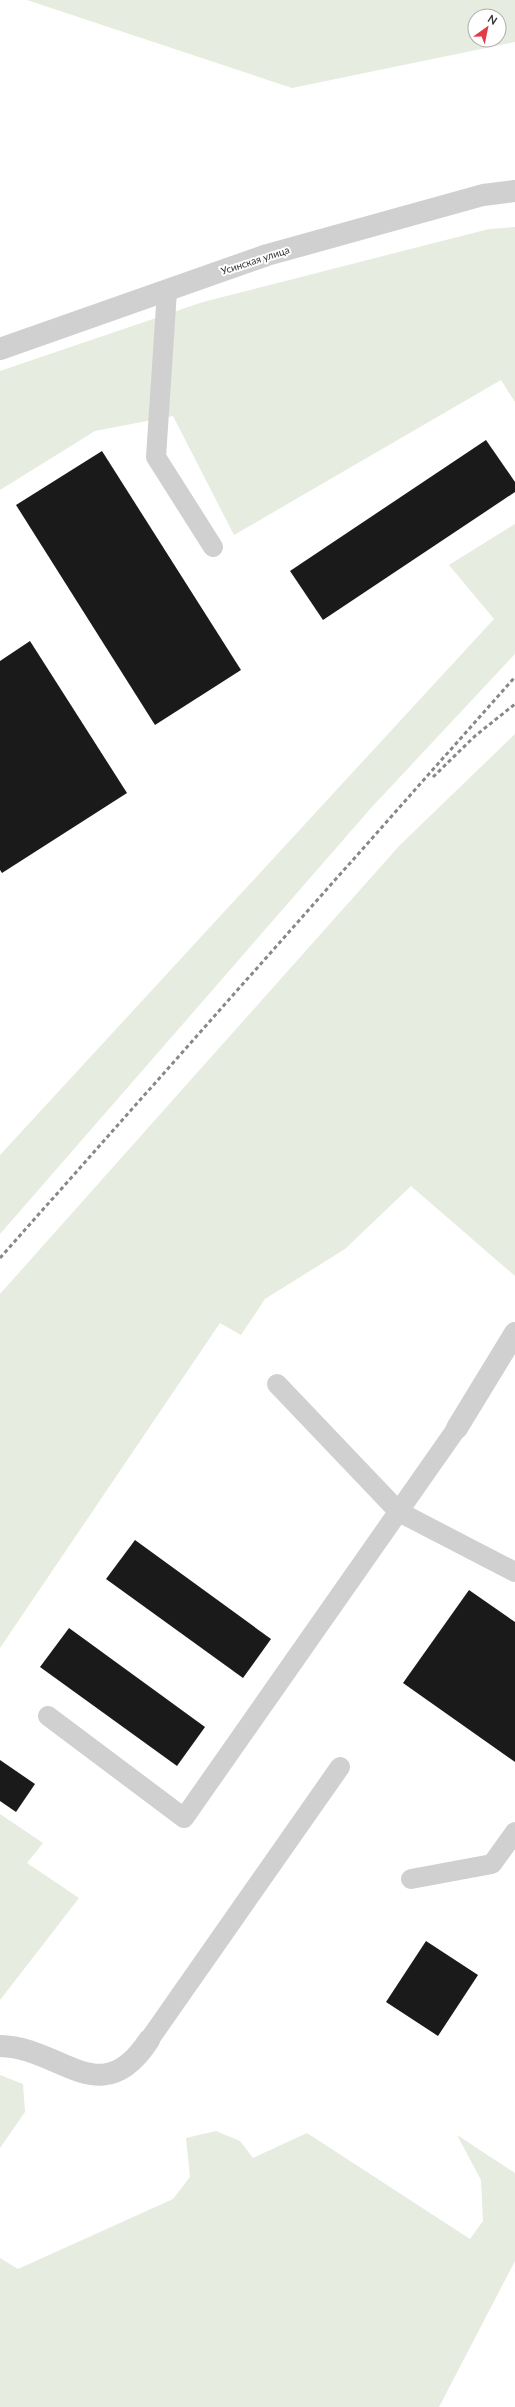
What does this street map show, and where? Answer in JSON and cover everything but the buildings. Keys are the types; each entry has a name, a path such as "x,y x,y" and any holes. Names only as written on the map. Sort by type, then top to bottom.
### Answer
{"street":[{"name":"Усинская улица","path":"0,349 267,255 483,195 515,191"},
{"path":"457,1428 515,1333"},
{"path":"0,2046 13,2046 34,2052 60,2064 94,2076 129,2066 149,2040"}],"lane":[{"path":"167,291 156,457 213,547"},
{"path":"277,1384 399,1512 515,1572"},
{"path":"48,1716 184,1818 457,1428"},
{"path":"149,2040 340,1767"},
{"path":"411,1879 492,1864 515,1832"}],"shaded area":[{"path":"27,0 515,0 515,42 507,44 507,8 467,8 467,48 486,48 292,88"},
{"path":"515,227 515,402 501,380 234,535 173,416 95,431 0,490 0,371 203,302 489,229"},
{"path":"515,524 515,654 371,808 0,1234 0,1155 494,619 449,565"},
{"path":"515,734 515,1276 411,1186 345,1249 265,1299 241,1335 220,1323 0,1648 0,1294 400,845"},
{"path":"0,1814 43,1843 27,1863 79,1898 0,2000"},
{"path":"0,2075 23,2084 25,2112 0,2148"},
{"path":"216,2131 240,2141 253,2158 307,2133 470,2239 483,2221 481,2180 457,2135 515,2173 515,2261 439,2407 0,2407 0,2258 18,2269 173,2199 190,2177 186,2138"}],"railway":[{"path":"0,1258 515,677"},
{"path":"433,777 475,736 515,704"}]}
